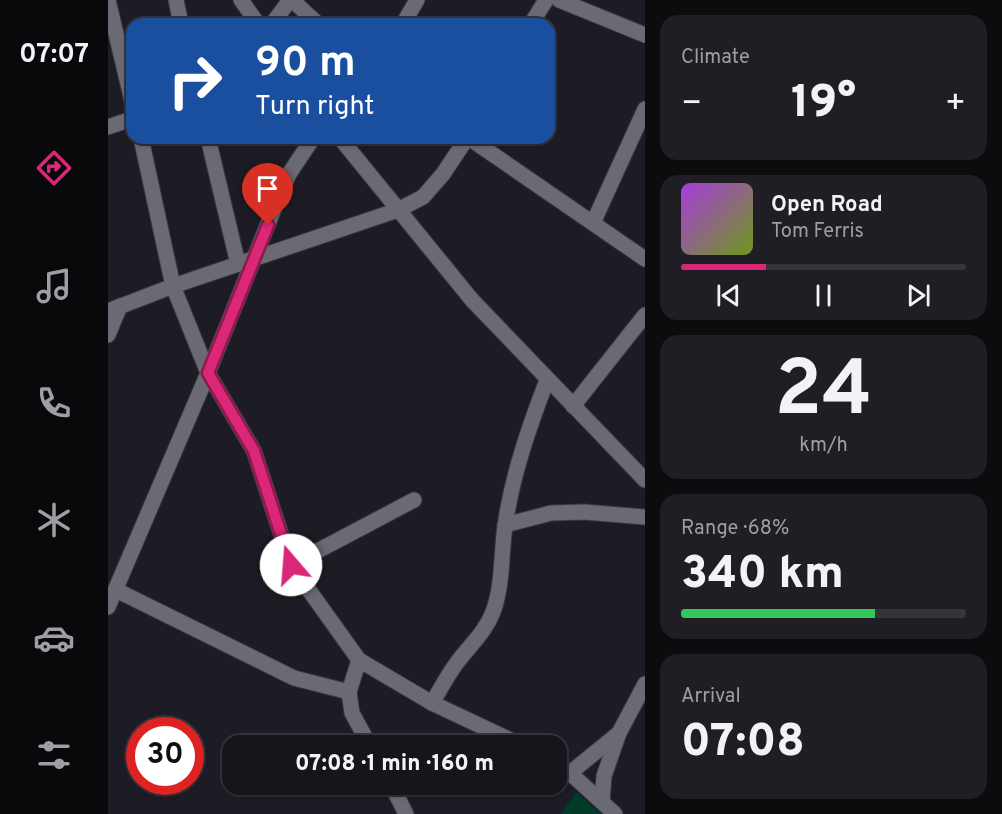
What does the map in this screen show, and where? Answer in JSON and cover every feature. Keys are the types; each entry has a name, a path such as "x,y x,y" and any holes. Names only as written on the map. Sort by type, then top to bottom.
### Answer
{"street":[{"path":"108,0 126,75"},
{"path":"176,0 180,18"},
{"path":"241,0 254,18"},
{"path":"277,18 291,0 311,18"},
{"path":"406,18 417,0"},
{"path":"535,18 546,0"},
{"path":"559,0 645,35"},
{"path":"593,223 645,110"},
{"path":"108,127 126,120"},
{"path":"142,144 173,286 208,373 254,451 291,565 359,660 432,703 500,735"},
{"path":"209,144 238,264"},
{"path":"108,607 208,373 289,174 309,144"},
{"path":"345,144 472,300 645,480"},
{"path":"108,335 114,309 173,286 398,210 423,197 443,174 464,144"},
{"path":"477,144 645,259"},
{"path":"573,406 643,322"},
{"path":"432,703 456,664 485,630 494,611 505,525 515,476 532,418 548,380"},
{"path":"291,565 414,500"},
{"path":"505,525 551,513 584,512 645,517"},
{"path":"116,590 294,678 349,692"},
{"path":"359,660 349,692 352,713 364,735"},
{"path":"602,802 604,776 619,733 645,684"},
{"path":"570,773 619,733"},
{"path":"567,771 615,814"},
{"path":"396,795 406,814"}],"green space":[{"path":"576,792 601,814 561,814"}],"route":[{"path":"268,225 208,373 254,451 291,565"}]}
